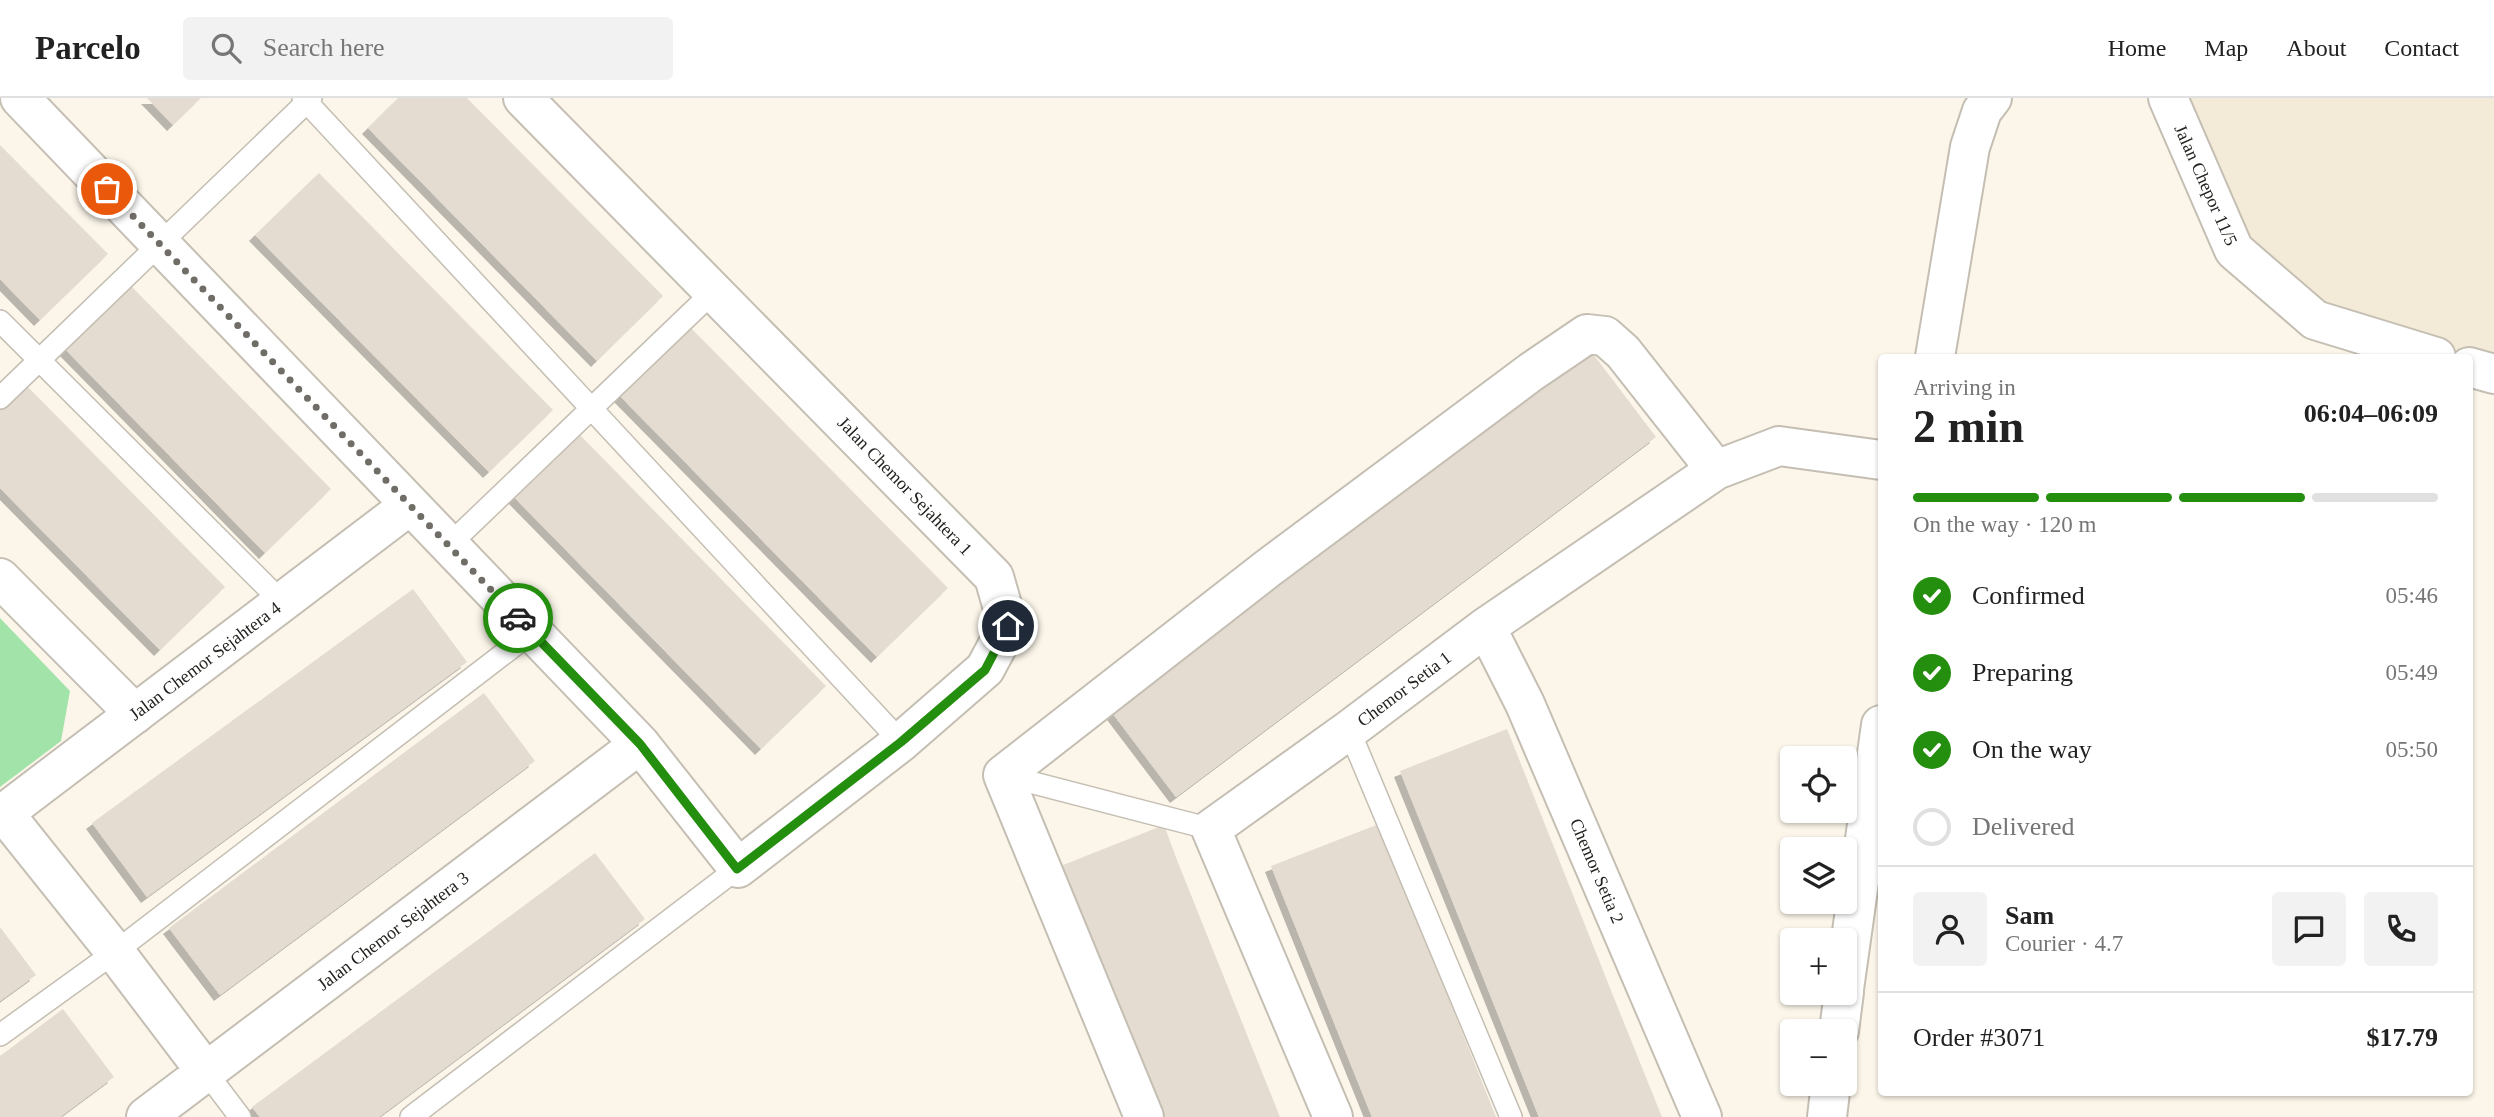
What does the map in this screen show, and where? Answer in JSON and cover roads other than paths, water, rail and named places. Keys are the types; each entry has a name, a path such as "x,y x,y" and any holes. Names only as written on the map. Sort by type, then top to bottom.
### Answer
{"street":[{"path":"20,98 640,744 737,869"},
{"name":"Jalan Chemor Sejahtera 1","path":"523,98 994,577 1008,626 985,670 901,742 737,869"},
{"path":"1936,354 1970,147 1982,111 1992,98"},
{"name":"Jalan Chepor 11/5","path":"2168,98 2234,250 2315,320 2427,354"},
{"path":"1143,1117 1003,775 1267,569 1531,372 1587,334 1605,336 1623,352 1716,470"},
{"path":"2473,368 2494,374"},
{"name":"Chemor Setia 1","path":"1211,829 1486,627 1716,470 1779,446 1878,460"},
{"name":"Jalan Chemor Sejahtera 4","path":"2,815 410,505"},
{"path":"0,578 135,714"},
{"name":"Chemor Setia 2","path":"1486,627 1525,704 1702,1117"},
{"name":"Jalan Chemor Sejahtera 3","path":"146,1117 640,744"},
{"path":"1853,928 1878,747"},
{"path":"2,815 116,952 206,1072"},
{"path":"1211,829 1333,1117"},
{"path":"1827,1117 1829,1096"}],"lane":[{"path":"0,398 307,99 901,742"},
{"path":"449,545 713,292"},
{"path":"0,321 282,602"},
{"path":"0,1035 116,952 532,632"},
{"path":"1349,730 1511,1117"},
{"path":"1003,775 1211,829"},
{"path":"411,1117 737,869"},
{"path":"206,1072 240,1117"}]}
